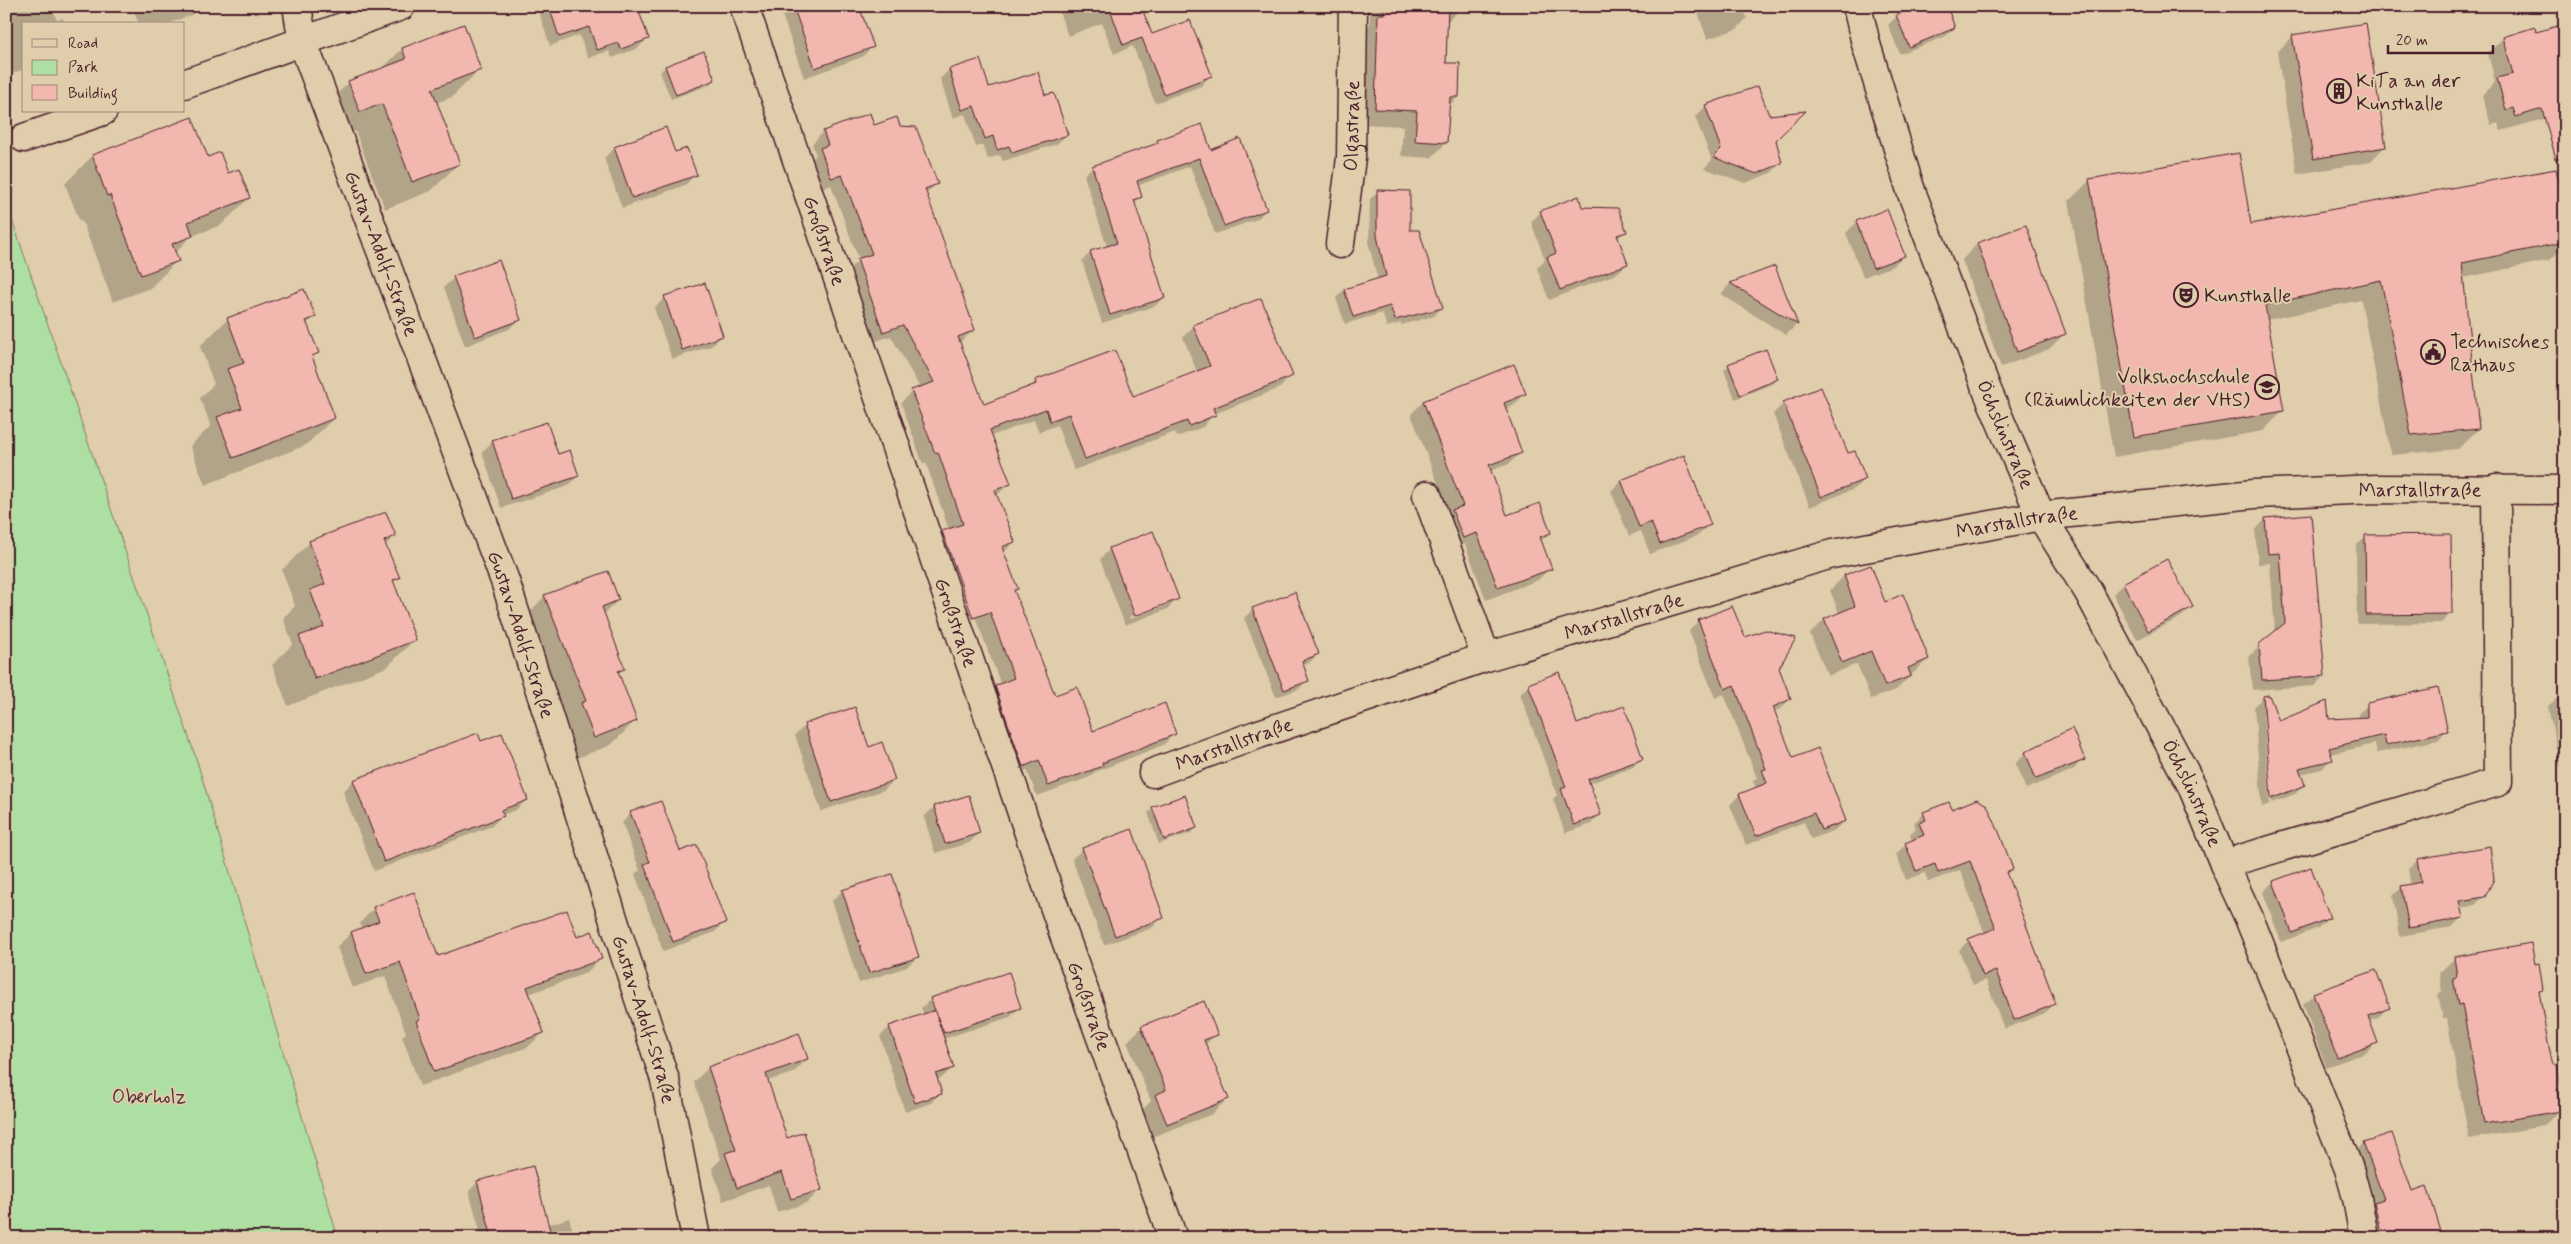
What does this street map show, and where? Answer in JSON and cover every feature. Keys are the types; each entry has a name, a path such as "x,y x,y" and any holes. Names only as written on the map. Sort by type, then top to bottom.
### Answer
{"street":[{"name":"Gustav-Adolf-Straße","path":"297,6 303,43 512,600 665,1080 696,1238"},
{"path":"185,84 303,43 401,6"},
{"name":"Großstraße","path":"744,6 1063,932 1173,1238"},
{"name":"Olgastraße","path":"1340,244 1351,158 1353,6"},
{"name":"Öchslinstraße","path":"1857,6 1866,44 1911,191 1987,390 2041,516 2088,591 2187,777 2249,918 2349,1169 2358,1198 2364,1238"},
{"path":"24,138 100,112"},
{"name":"Öchslinstraße","path":"2224,864 2498,782 2496,488"},
{"name":"Marstallstraße","path":"1154,774 1259,734 1486,657 1832,554 2041,516 2254,494 2377,489 2496,488 2565,490"},
{"path":"1427,494 1486,657"}],"green space":[{"name":"Oberholz","path":"6,202 197,761 338,1238 6,1238"}],"building":[{"path":"549,6 637,6 649,39 621,49 618,43 597,50 589,27 559,37"},
{"path":"793,6 859,6 874,47 815,68"},
{"path":"1109,6 1141,6 1152,34 1190,20 1212,76 1164,94 1142,38 1123,45"},
{"path":"1384,6 1448,6 1446,63 1460,63 1459,97 1450,97 1447,143 1415,141 1417,111 1375,109 1378,14 1384,14"},
{"path":"1919,6 1947,6 1955,28 1909,47 1896,15"},
{"name":"KiTa an der Kunsthalle","path":"2366,23 2386,147 2313,159 2292,35"},
{"path":"464,24 481,70 432,89 460,164 412,182 382,104 360,112 348,81 406,59 402,48"},
{"path":"2565,24 2565,158 2556,159 2542,109 2516,117 2513,108 2506,110 2497,78 2513,74 2503,37 2535,27 2536,32"},
{"path":"704,51 715,80 676,95 665,66"},
{"path":"980,59 989,87 1038,72 1045,95 1054,93 1068,135 1012,153 1009,146 997,150 993,136 985,139 974,106 962,110 949,69"},
{"path":"1758,86 1769,115 1806,111 1776,140 1782,163 1757,174 1713,157 1721,149 1705,105"},
{"path":"870,113 874,125 897,117 900,126 916,127 938,184 925,189 975,330 958,337 984,404 1036,384 1035,380 1115,350 1133,396 1210,366 1193,325 1261,298 1293,376 1213,408 1216,415 1189,426 1187,421 1085,459 1069,414 1050,421 1046,409 990,430 1011,484 995,490 1015,542 1002,547 1018,589 1014,590 1055,695 1077,687 1093,731 1165,703 1176,734 1102,763 1103,766 1048,786 1039,760 1023,767 995,686 1014,678 990,612 973,618 942,531 963,524 938,452 935,453 911,390 934,382 903,325 883,332 857,259 872,254 842,175 831,178 820,148 828,145 823,131"},
{"path":"192,117 208,157 220,152 228,173 239,169 250,198 188,222 193,236 172,244 179,261 141,275 110,195 107,196 92,155"},
{"path":"1202,124 1211,150 1240,138 1267,210 1224,226 1199,158 1137,181 1142,197 1134,200 1165,298 1110,315 1090,251 1117,243 1092,166 1158,143 1157,140"},
{"path":"666,127 675,152 687,148 697,175 632,198 614,147"},
{"path":"2239,153 2251,224 2556,169 2565,209 2565,242 2462,263 2479,429 2411,435 2381,280 2265,305 2284,411 2134,437 2089,179"},
{"path":"1377,190 1410,191 1410,230 1419,230 1443,308 1395,320 1390,306 1353,317 1344,289 1386,276 1377,236"},
{"path":"1579,196 1582,207 1618,208 1627,232 1617,235 1628,264 1560,290 1547,257 1556,253 1540,211"},
{"path":"1887,209 1905,256 1873,268 1856,221"},
{"path":"2026,225 2066,334 2017,352 1977,243"},
{"path":"499,260 521,320 475,337 453,276"},
{"path":"1775,266 1798,325 1730,283"},
{"path":"705,283 723,336 682,350 664,296"},
{"path":"304,289 316,317 306,321 319,353 312,356 335,418 233,458 217,417 242,408 227,369 244,363 227,318"},
{"path":"1766,349 1778,379 1740,395 1728,364"},
{"path":"1514,364 1526,394 1504,403 1522,453 1489,465 1507,515 1540,503 1551,533 1540,537 1552,569 1498,588 1477,533 1463,538 1452,510 1463,506 1423,401"},
{"path":"1821,387 1848,453 1855,451 1866,479 1821,497 1783,402"},
{"path":"547,422 558,454 570,450 579,476 511,499 492,440"},
{"path":"1684,455 1711,525 1660,544 1651,522 1639,527 1621,480"},
{"path":"386,512 396,536 384,541 400,578 393,580 416,640 315,679 299,636 324,627 310,590 325,584 309,541"},
{"path":"2311,514 2325,676 2262,680 2259,644 2285,623 2280,553 2268,554 2265,518"},
{"path":"1153,531 1179,599 1135,616 1109,548"},
{"path":"2451,534 2452,614 2366,615 2365,535"},
{"path":"2167,559 2193,607 2148,631 2123,583"},
{"path":"1871,565 1885,602 1903,594 1929,659 1908,668 1911,676 1885,686 1871,651 1842,663 1824,619 1855,606 1844,575"},
{"path":"608,571 619,600 602,607 625,669 618,671 637,721 594,738 581,703 586,701 544,595"},
{"path":"1295,592 1319,654 1302,661 1309,681 1284,690 1252,608"},
{"path":"1732,606 1745,637 1765,630 1796,638 1779,668 1791,699 1773,707 1793,758 1818,748 1846,821 1821,830 1814,813 1756,836 1739,794 1767,783 1762,770 1766,769 1734,685 1725,689 1698,620"},
{"path":"1559,672 1577,724 1624,706 1643,759 1588,779 1601,815 1574,825 1561,789 1566,787 1528,684"},
{"path":"2438,687 2448,731 2386,745 2384,735 2329,748 2333,760 2299,768 2305,785 2271,799 2263,696 2269,695 2279,721 2327,701 2329,719 2367,717 2367,703"},
{"path":"855,707 869,747 882,742 895,780 831,802 804,724"},
{"path":"2072,728 2085,760 2036,779 2025,752"},
{"path":"478,733 481,741 502,733 528,800 501,810 504,816 384,862 353,780"},
{"path":"969,795 980,833 945,844 934,806"},
{"path":"1185,795 1197,828 1164,840 1152,807"},
{"path":"1977,799 1987,805 1999,832 2013,869 2006,872 2056,1004 2014,1020 1996,971 1983,976 1968,939 1996,928 1970,861 1938,873 1935,864 1916,871 1905,843 1924,835 1919,823 1926,820 1923,812 1949,802 1952,809"},
{"path":"661,801 680,851 697,845 726,923 673,942 644,864 650,862 630,812"},
{"path":"1132,829 1164,918 1115,936 1082,848"},
{"path":"2490,846 2494,879 2485,897 2459,901 2463,918 2409,928 2401,886 2421,882 2417,859"},
{"path":"2311,867 2330,918 2292,933 2273,881"},
{"path":"892,874 919,957 869,973 842,890"},
{"path":"414,892 438,956 567,910 577,937 592,931 602,959 527,987 544,1033 434,1072 416,1021 420,1019 400,962 366,974 351,932 379,921 373,907"},
{"path":"2531,943 2535,964 2539,963 2543,990 2539,991 2548,1043 2553,1064 2557,1064 2561,1089 2557,1090 2560,1111 2484,1124 2462,1004 2458,1005 2453,978 2457,977 2454,957"},
{"path":"2376,970 2390,1008 2368,1016 2378,1043 2337,1058 2313,993"},
{"path":"1009,972 1021,1008 944,1033 935,1011 954,1068 936,1074 942,1094 915,1103 889,1026 935,1010 930,998"},
{"path":"1204,1001 1218,1035 1204,1040 1229,1099 1167,1124 1155,1095 1166,1090 1141,1026"},
{"path":"799,1033 808,1059 766,1074 787,1138 804,1132 822,1190 791,1199 782,1172 737,1188 725,1153 736,1150 708,1067"},
{"path":"2392,1133 2412,1191 2427,1186 2443,1238 2382,1238 2374,1202 2384,1199 2363,1142"},
{"path":"533,1166 552,1238 492,1238 477,1181"}],"place":[{"name":"KiTa an der Kunsthalle","path":"2339,91"},
{"name":"Kunsthalle","path":"2186,295"},
{"name":"Technisches Rathaus","path":"2433,352"},
{"name":"Volkshochschule (Räumlichkeiten der VHS)","path":"2267,387"}]}
